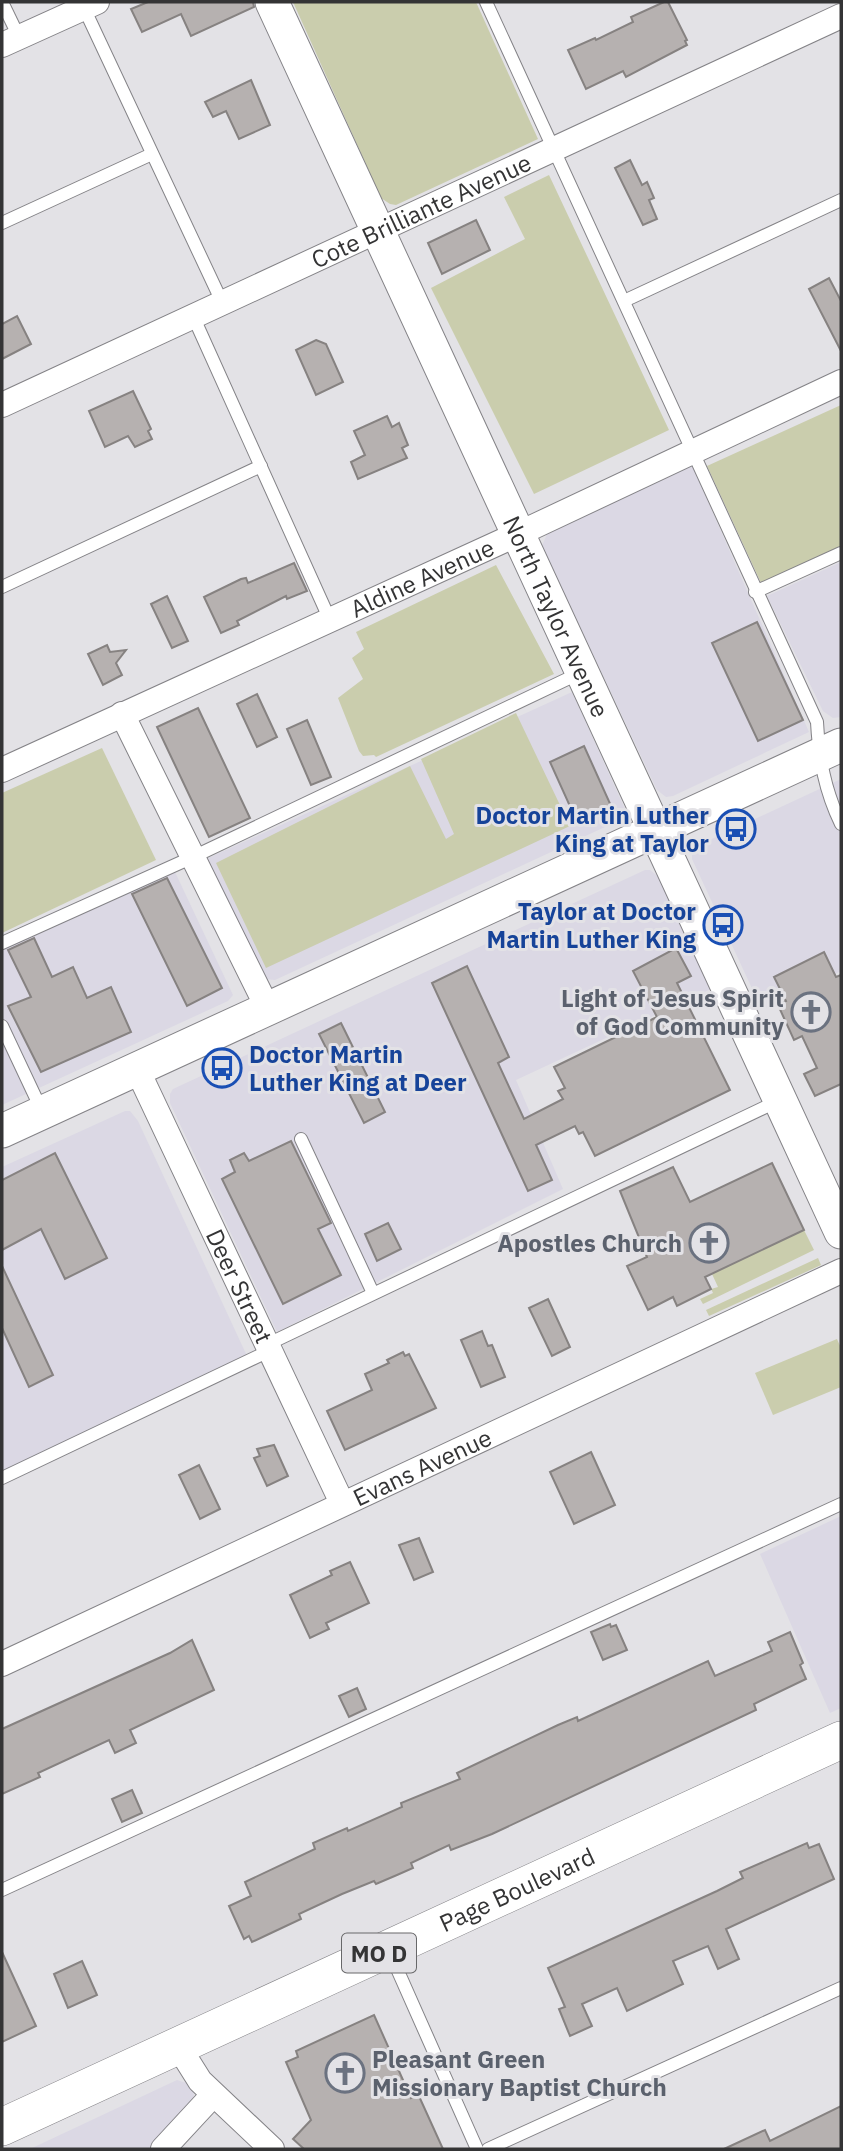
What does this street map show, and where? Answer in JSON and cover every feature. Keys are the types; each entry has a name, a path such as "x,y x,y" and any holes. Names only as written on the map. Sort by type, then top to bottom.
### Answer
{"main road":[{"name":"Page Boulevard","path":"2,2127 841,1740"}],"street":[{"name":"North Taylor Avenue","path":"272,2 841,1232"},
{"path":"10,41 90,5"},
{"name":"Cote Brilliante Avenue","path":"2,405 841,16"},
{"name":"Aldine Avenue","path":"2,770 518,534 841,382"},
{"path":"122,714 268,1009"},
{"path":"2,1131 830,750"},
{"name":"Deer Street","path":"137,1069 342,1503"},
{"name":"Evans Avenue","path":"2,1664 841,1272"},
{"path":"178,2046 200,2081 272,2149"},
{"path":"163,2149 213,2095"}],"lane":[{"path":"2,2 10,41"},
{"path":"486,2 694,450 755,592 830,750 828,798 841,824"},
{"path":"90,5 152,154 222,302"},
{"path":"2,223 152,154"},
{"path":"624,301 841,200"},
{"path":"193,316 330,620"},
{"path":"2,587 261,466"},
{"path":"755,592 841,553"},
{"path":"2,943 193,857 582,672"},
{"path":"2,1026 43,1113"},
{"path":"2,1478 268,1348 373,1293 780,1100"},
{"path":"301,1139 373,1293"},
{"path":"2,1889 841,1504"},
{"path":"388,1949 477,2149"},
{"path":"488,2149 841,1988"}],"shaded area":[{"path":"692,465 809,732 666,797 657,790 542,546 547,534"},
{"path":"841,562 841,717 833,718 823,711 767,596"},
{"path":"572,692 625,809 625,815 620,820 275,980 264,979 204,860"},
{"path":"841,779 841,971 762,1010 692,859 692,853 701,844"},
{"path":"650,870 660,878 711,989 516,1080 563,1189 277,1332 170,1103 173,1089"},
{"path":"175,872 233,995 228,1001 2,1105 2,950"},
{"path":"130,1111 138,1121 247,1356 2,1471 2,1167"},
{"path":"841,1516 841,1708 830,1713 760,1554"},
{"path":"177,2080 192,2089 192,2107 150,2149 30,2149"}],"green space":[{"path":"293,2 476,2 538,139 396,205 390,204 381,198"},
{"path":"549,175 669,430 534,494 431,288 525,239 504,197"},
{"path":"841,405 841,546 761,583 707,466"},
{"path":"496,565 554,674 376,757 363,756 338,698 363,679 352,658 364,649 356,632"},
{"path":"516,713 570,826 266,968 216,863 410,766 446,839 454,834 421,759"},
{"path":"102,748 156,860 2,933 2,793"},
{"path":"804,1230 814,1250 703,1304 700,1299 713,1293 711,1289 718,1287 712,1274"},
{"path":"818,1258 821,1265 819,1266 709,1316 706,1310"},
{"path":"837,1339 841,1348 841,1387 773,1415 755,1373"}],"building":[{"path":"148,2 253,2 254,7 191,36 181,14 142,32 131,9"},
{"path":"668,2 687,45 626,77 623,71 586,89 568,50 633,22 631,17"},
{"path":"251,80 270,125 239,139 226,111 213,117 205,102"},
{"path":"630,160 642,185 647,182 654,198 649,200 657,219 643,225 615,168"},
{"path":"476,220 490,250 442,274 428,243"},
{"path":"829,278 841,301 841,351 809,289"},
{"path":"17,316 31,344 2,359 2,324"},
{"path":"316,340 326,344 343,382 316,395 296,350"},
{"path":"133,391 151,429 148,431 152,439 135,447 128,436 105,447 89,411"},
{"path":"387,416 392,427 399,423 408,445 402,448 407,458 358,479 351,462 365,455 354,431"},
{"path":"294,563 307,591 287,599 286,596 237,621 239,625 221,633 204,597 241,579 246,578 248,583"},
{"path":"167,596 188,641 172,648 151,604"},
{"path":"757,622 803,720 758,741 712,643"},
{"path":"107,645 110,652 126,650 116,663 122,675 103,685 88,654"},
{"path":"257,694 277,737 257,747 237,704"},
{"path":"198,708 250,818 209,837 157,727"},
{"path":"307,720 331,777 311,785 287,729"},
{"path":"584,746 612,808 578,824 550,762"},
{"path":"167,878 222,988 187,1006 132,894"},
{"path":"34,938 52,977 73,967 87,998 111,987 131,1032 41,1072 8,1006 31,997 8,950"},
{"path":"676,948 691,976 677,983 730,1090 595,1156 583,1132 579,1134 575,1126 536,1145 552,1180 528,1191 432,983 467,966 509,1057 498,1063 524,1119 563,1099 558,1091 565,1088 554,1067 657,1017 633,971"},
{"path":"824,952 836,977 841,975 841,1084 815,1096 804,1074 817,1068 802,1036 794,1040 778,1005 786,1001 774,977"},
{"path":"341,1023 385,1112 364,1123 319,1034"},
{"path":"291,1141 331,1223 318,1229 341,1275 283,1304 222,1179 235,1172 230,1160 244,1153 249,1161"},
{"path":"55,1153 107,1258 65,1279 41,1229 2,1250 2,1180"},
{"name":"Apostles Church","path":"772,1163 804,1230 705,1277 711,1289 677,1306 673,1297 648,1310 627,1266 647,1257 620,1191 673,1167 690,1202"},
{"path":"388,1223 401,1249 377,1261 365,1234"},
{"path":"2,1266 53,1375 29,1387 2,1328"},
{"path":"548,1299 570,1347 552,1356 529,1308"},
{"path":"482,1331 488,1346 492,1345 505,1377 481,1387 461,1340"},
{"path":"403,1352 405,1356 409,1354 436,1408 345,1450 327,1411 372,1390 365,1374 389,1363 387,1360"},
{"path":"274,1445 288,1476 267,1486 254,1458 260,1456 257,1449"},
{"path":"591,1452 615,1505 574,1524 550,1472"},
{"path":"199,1465 220,1509 200,1519 179,1475"},
{"path":"419,1538 433,1572 414,1580 399,1545"},
{"path":"350,1562 369,1603 326,1623 329,1629 310,1638 290,1595 332,1575 330,1571"},
{"path":"610,1624 611,1627 616,1625 627,1650 603,1660 591,1632"},
{"path":"790,1632 803,1663 800,1665 806,1679 754,1704 756,1710 492,1834 451,1850 449,1845 411,1863 413,1868 376,1884 374,1881 342,1894 299,1914 301,1919 252,1942 249,1936 244,1939 229,1906 251,1896 245,1882 315,1849 313,1843 402,1807 401,1803 460,1779 457,1773 558,1725 577,1717 578,1721 708,1661 715,1676 772,1651 768,1642"},
{"path":"192,1640 214,1690 130,1730 136,1743 115,1753 109,1740 38,1773 40,1777 2,1794 2,1729 170,1653"},
{"path":"357,1688 366,1709 349,1717 339,1696"},
{"path":"132,1790 142,1813 122,1822 112,1799"},
{"path":"807,1843 809,1848 819,1844 834,1879 726,1929 739,1959 718,1969 708,1946 673,1961 683,1984 627,2011 617,1988 582,2004 592,2026 570,2036 559,2009 565,2007 548,1968 717,1891 743,1878 740,1872"},
{"path":"2,1952 36,2026 2,2042"},
{"path":"82,1961 97,1995 68,2008 54,1974"},
{"name":"Pleasant Green Missionary Baptist Church","path":"374,2015 411,2098 418,2094 443,2149 304,2149 293,2139 311,2120 286,2062 298,2057 296,2051"},
{"path":"841,2106 841,2149 724,2149 765,2130 770,2141"}],"place":[{"name":"Doctor Martin Luther King at Taylor","path":"736,829"},
{"name":"Taylor at Doctor Martin Luther King","path":"723,925"},
{"name":"Light of Jesus Spirit of God Community","path":"811,1012"},
{"name":"Doctor Martin Luther King at Deer","path":"222,1068"},
{"name":"Apostles Church","path":"709,1243"},
{"name":"Pleasant Green Missionary Baptist Church","path":"345,2073"}]}
